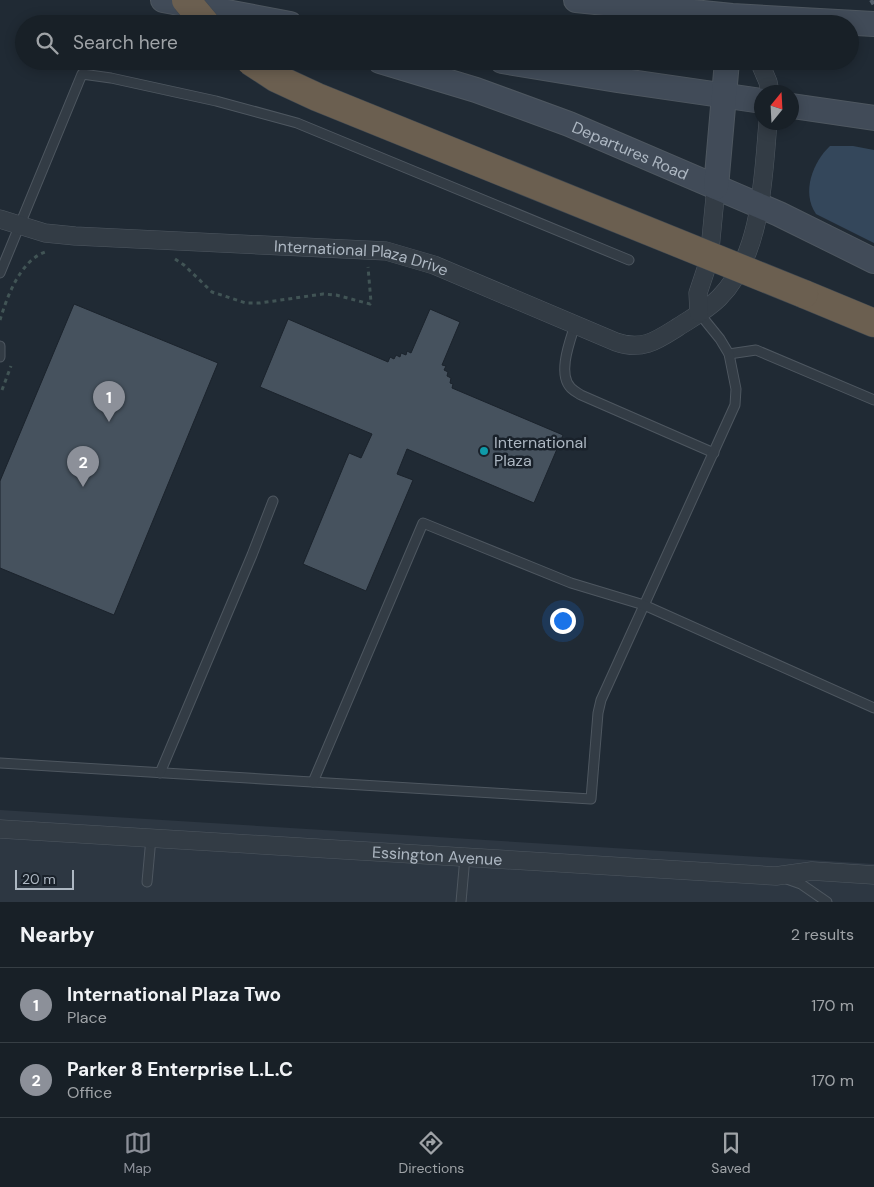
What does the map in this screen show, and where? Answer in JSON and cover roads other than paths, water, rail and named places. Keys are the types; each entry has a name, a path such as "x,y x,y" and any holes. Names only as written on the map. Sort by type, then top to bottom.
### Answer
{"highway":[{"path":"175,1 194,15"},
{"path":"264,70 276,78 317,97 874,323"}],"street":[{"path":"576,0 724,15"},
{"path":"175,1 218,15"},
{"path":"175,1 245,15"},
{"path":"859,23 874,24"},
{"name":"Departures Road","path":"410,70 476,90 553,118 761,206 874,261"},
{"path":"559,70 754,100"},
{"path":"699,313 698,293 709,260 726,70"},
{"path":"763,70 768,85"},
{"path":"799,107 874,118"},
{"name":"International Plaza Drive","path":"0,219 44,233 75,236 386,251 434,265 622,344 640,346 660,338 718,299 736,275 755,231 761,206 767,130"},
{"name":"Essington Avenue","path":"0,829 776,876 812,872 874,875"}],"lane":[{"path":"0,273 82,74 111,78 216,101 297,124 629,260"},
{"path":"0,763 591,799 599,706 603,694 733,412 737,397 729,354 720,339 699,313"},
{"path":"575,325 565,367 567,383 572,389 714,453"},
{"path":"0,346 0,356"},
{"path":"729,354 756,350 874,400"},
{"path":"160,773 249,563 273,501"},
{"path":"313,782 423,522 571,583 644,605 874,708"},
{"path":"147,882 151,838"},
{"path":"461,902 465,856"},
{"path":"776,876 801,884 827,902"}],"water":[{"path":"830,146 853,146 874,150 874,243 816,214 809,196 809,187 814,169"}],"railway":[{"path":"871,0 874,5"}],"place":[{"name":"International Plaza Two","path":"109,422"},
{"name":"International Plaza","path":"484,451"},
{"name":"Parker 8 Enterprise L.L.C","path":"83,487"}]}
